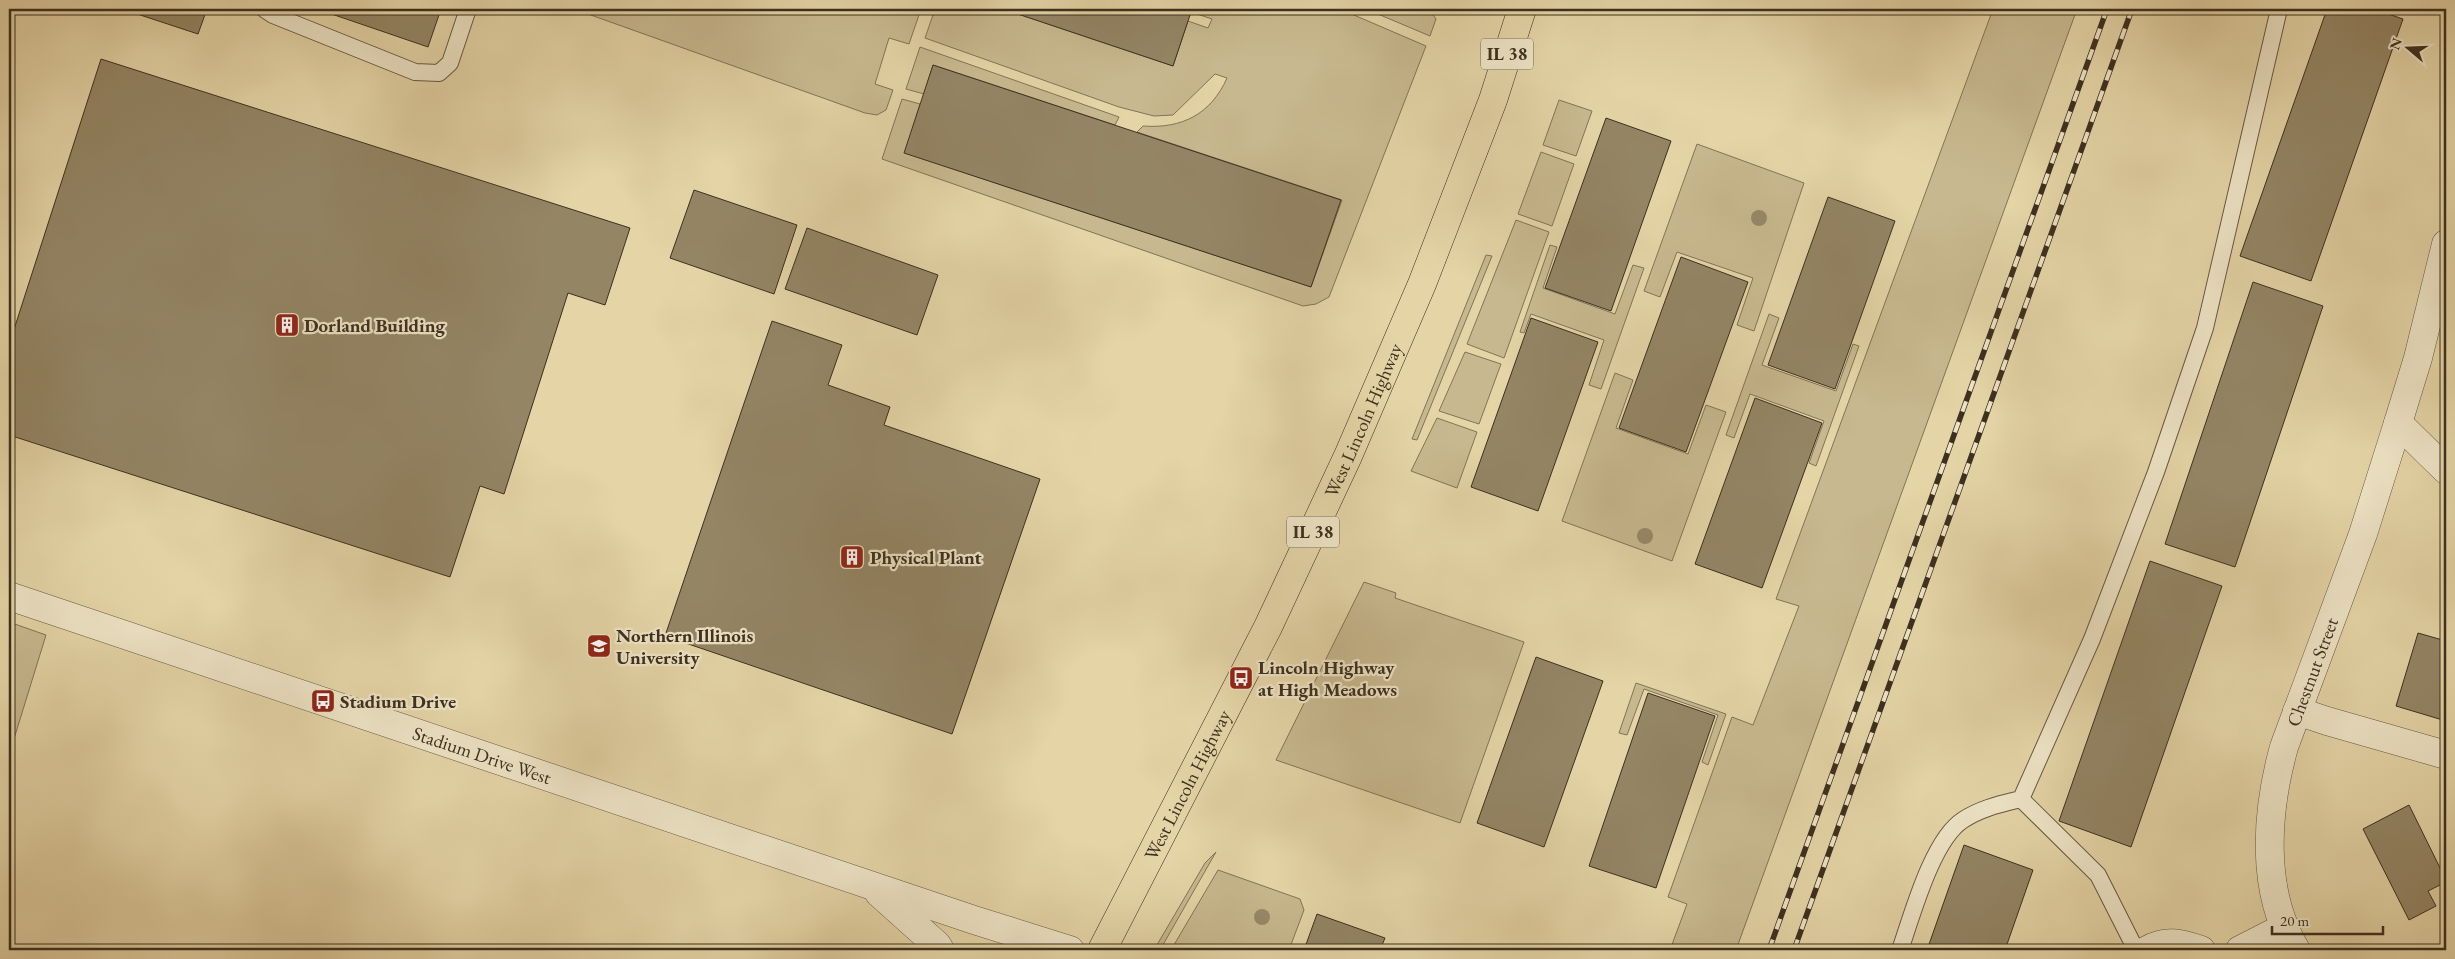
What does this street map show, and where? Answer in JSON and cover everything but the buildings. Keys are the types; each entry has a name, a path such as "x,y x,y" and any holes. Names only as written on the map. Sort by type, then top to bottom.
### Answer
{"main road":[{"name":"West Lincoln Highway","path":"1102,950 1268,627 1348,456 1422,284 1493,100 1522,9"}],"street":[{"name":"Chestnut Street","path":"2290,938 2272,888 2270,823 2274,783 2297,711 2363,534 2418,358 2446,244"},
{"path":"2398,423 2446,470"},
{"name":"Stadium Drive West","path":"9,596 1070,950"},
{"path":"2297,711 2446,755"},
{"name":"Stadium Drive West","path":"871,885 937,945 940,950"},
{"path":"2240,950 2290,938"},
{"path":"2147,950 2158,944 2180,942 2201,950"}],"lane":[{"path":"264,9 273,15 416,72 438,74 450,63 468,9"},
{"path":"2021,799 2092,640 2156,472 2205,328 2279,9"},
{"path":"1900,950 1930,866 1943,841 1962,820 1984,809 2021,799"},
{"path":"2021,799 2098,874 2136,950"}],"shaded area":[{"path":"590,9 912,9 920,12 909,44 889,38 875,84 893,90 886,110 877,115 865,113 588,14"},
{"path":"935,9 1003,9 1173,66 1188,21 1208,28 1212,19 1191,12 1192,9 1340,9 1426,46 1329,297 1316,304 1303,306 882,159 902,99 920,104 905,153 1311,287 1342,200 1137,132 1143,126 1170,125 1194,117 1213,101 1227,78 1215,74 1173,115 1154,116 1119,107 925,38"},
{"path":"1366,9 1429,9 1436,19 1430,36"},
{"path":"1993,9 2077,9 1736,950 1670,950 1687,904 1668,897 1732,717 1753,725 1799,606 1776,599"},
{"path":"920,47 1119,117 1115,125 933,65 924,94 906,89"},
{"path":"1559,100 1592,111 1576,156 1543,145"},
{"path":"1697,144 1804,183 1754,331 1737,325 1753,278 1677,252 1660,297 1644,291"},
{"path":"1541,152 1574,164 1552,226 1518,214"},
{"path":"1516,220 1549,232 1504,358 1467,344"},
{"path":"1550,245 1557,247 1543,288 1615,314 1633,265 1644,268 1601,389 1589,385 1604,340 1531,314 1524,333 1520,332"},
{"path":"1486,255 1492,256 1417,440 1412,439"},
{"path":"1769,314 1779,318 1762,365 1836,391 1853,344 1859,346 1816,466 1809,463 1824,421 1750,394 1734,438 1726,435"},
{"path":"1465,352 1501,364 1479,424 1439,411"},
{"path":"1615,373 1633,380 1616,428 1688,454 1706,405 1726,412 1672,561 1562,521"},
{"path":"1437,418 1477,432 1457,488 1411,471"},
{"path":"1364,582 1396,593 1395,598 1524,642 1460,823 1276,760"},
{"path":"9,622 46,635 9,755"},
{"path":"1636,683 1726,714 1708,765 1702,762 1718,715 1644,689 1627,735 1619,733"},
{"path":"1216,852 1160,950 1154,950 1205,863"},
{"path":"1218,870 1300,899 1304,910 1289,950 1171,950"}],"railway":[{"path":"1769,950 2107,9"},
{"path":"1794,950 2132,9"}],"place":[{"name":"Dorland Building","path":"287,325"},
{"name":"Physical Plant","path":"852,557"},
{"name":"Northern Illinois University","path":"599,646"},
{"name":"Lincoln Highway at High Meadows","path":"1241,678"},
{"name":"Stadium Drive","path":"323,701"}]}
